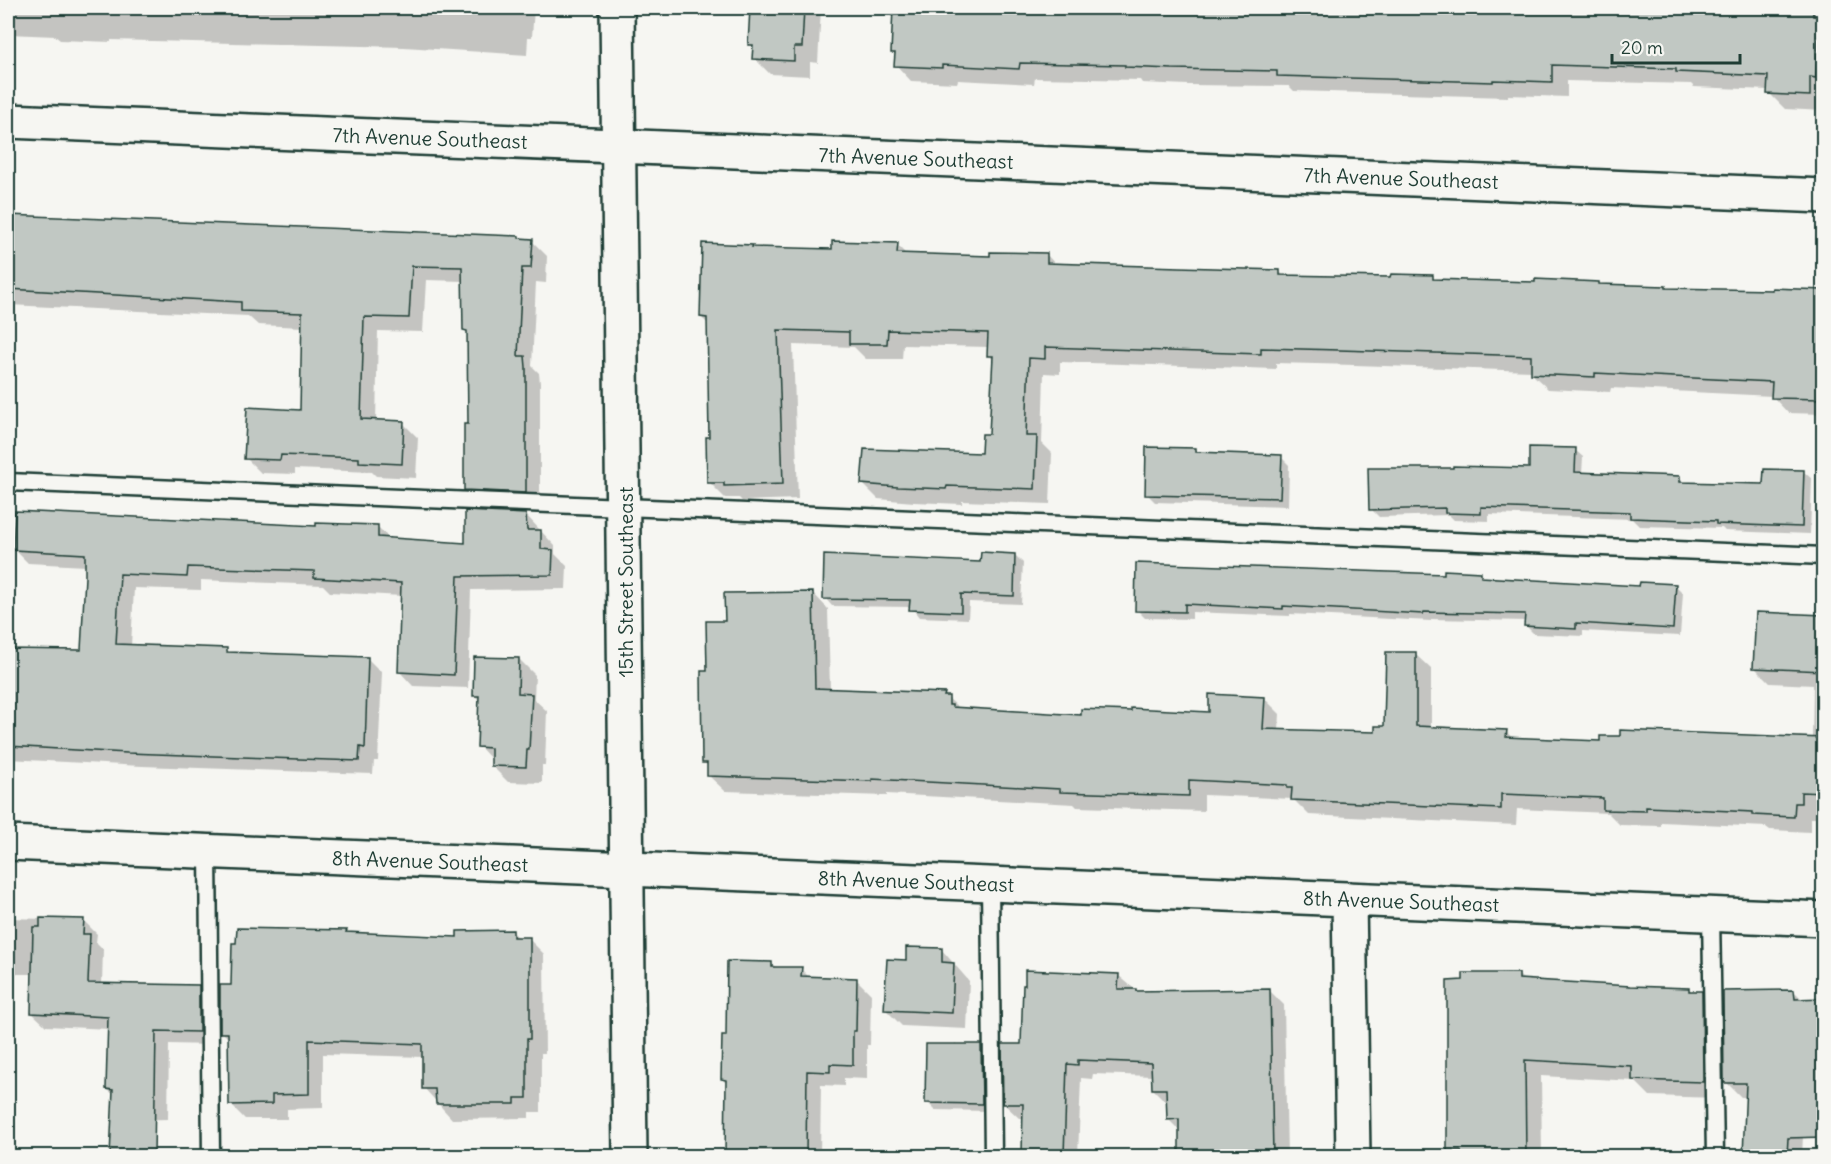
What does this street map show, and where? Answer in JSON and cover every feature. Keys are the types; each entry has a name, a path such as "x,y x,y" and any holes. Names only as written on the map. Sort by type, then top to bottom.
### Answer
{"street":[{"name":"15th Street Southeast","path":"618,8 630,1156"},
{"name":"7th Avenue Southeast","path":"8,121 1824,196"},
{"name":"8th Avenue Southeast","path":"8,843 1824,919"},
{"path":"1349,899 1353,1156"}],"lane":[{"path":"8,482 1824,556"},
{"path":"208,851 211,1156"},
{"path":"990,884 993,1156"},
{"path":"1711,914 1714,1156"}],"building":[{"path":"750,8 804,8 802,47 794,47 794,61 752,59 753,45 748,45"},
{"path":"893,8 1813,8 1813,16 1819,16 1816,78 1810,77 1810,96 1767,94 1768,76 1676,72 1676,69 1552,65 1552,82 1493,80 1493,82 1277,76 1277,71 1172,69 1125,67 1125,65 1020,63 1019,69 942,65 942,68 894,66 895,53 891,53"},
{"path":"8,215 519,236 519,238 533,239 531,268 522,268 518,356 525,356 526,367 526,493 464,490 464,424 468,424 467,331 463,330 462,267 412,266 409,318 364,317 361,419 404,421 402,464 359,462 359,458 281,455 280,460 244,459 247,407 300,410 302,313 241,311 241,302 8,289"},
{"path":"832,241 898,243 897,253 990,256 990,252 1047,253 1047,263 1280,270 1280,275 1390,277 1391,274 1433,275 1433,279 1535,282 1535,279 1666,286 1666,288 1824,290 1824,399 1771,398 1772,382 1595,373 1595,377 1531,374 1531,356 1261,348 1261,354 1045,347 1045,359 1029,358 1026,436 1037,436 1035,489 898,487 861,484 864,449 981,453 982,434 989,434 993,356 987,356 988,333 888,330 887,344 849,344 849,332 778,330 783,484 724,486 724,483 707,483 706,437 709,437 707,318 700,317 702,243 832,249"},
{"path":"1146,447 1196,448 1196,452 1282,455 1280,498 1145,495"},
{"path":"1529,447 1576,448 1575,472 1680,476 1680,482 1763,484 1764,469 1804,470 1802,527 1630,518 1630,512 1481,507 1481,514 1445,513 1445,508 1369,510 1368,468 1453,468 1453,466 1529,468"},
{"path":"15,511 316,526 316,523 378,525 378,537 465,543 465,511 526,514 527,530 541,530 541,549 553,550 552,575 458,576 454,675 398,672 401,583 314,578 314,571 188,567 187,577 120,574 116,644 227,648 227,652 368,657 365,748 360,747 359,761 127,753 8,746 8,649 81,650 85,577 85,554 13,550"},
{"path":"981,552 1015,554 1014,596 961,594 961,612 909,610 910,600 823,599 824,555 980,562"},
{"path":"1136,563 1444,574 1444,570 1481,572 1481,577 1639,586 1640,582 1676,584 1673,629 1576,623 1576,629 1524,626 1525,614 1424,612 1423,614 1283,606 1283,609 1185,604 1185,612 1135,611"},
{"path":"813,592 815,688 945,693 944,696 949,696 949,705 952,707 1081,715 1081,709 1131,711 1131,708 1209,712 1209,694 1265,697 1263,729 1375,732 1375,726 1384,726 1386,652 1416,652 1416,726 1507,730 1506,737 1600,741 1600,736 1620,736 1620,730 1824,738 1824,793 1801,792 1801,803 1795,803 1794,817 1753,815 1753,812 1646,807 1646,811 1603,810 1603,798 1501,794 1501,809 1291,800 1292,788 1287,788 1287,785 1189,780 1189,796 1060,792 1060,789 872,779 872,781 707,776 707,763 702,763 701,671 707,671 706,621 725,621 724,593"},
{"path":"1756,612 1824,615 1824,671 1753,668"},
{"path":"474,657 519,658 518,693 532,694 526,767 491,766 491,748 477,747 479,696 473,696"},
{"path":"40,918 84,919 83,934 90,934 88,983 199,985 199,1032 156,1031 154,1156 110,1156 113,1090 106,1089 108,1017 31,1013 33,927 40,927"},
{"path":"237,928 347,930 346,932 457,937 457,931 513,930 513,937 530,937 530,1039 527,1039 527,1098 515,1098 515,1104 436,1104 435,1089 422,1089 422,1044 309,1040 309,1094 272,1095 272,1104 229,1105 228,1033 220,1033 220,985 231,985 232,943 236,943"},
{"path":"906,947 942,948 942,962 954,963 952,1013 884,1010 887,959 906,960"},
{"path":"727,961 772,962 772,967 802,967 801,976 857,978 853,1065 830,1064 830,1072 807,1071 806,1156 725,1155 726,1080 721,1079 722,1036 726,1036"},
{"path":"1025,970 1119,974 1118,989 1136,989 1136,991 1270,989 1273,1156 1179,1156 1179,1119 1167,1120 1166,1089 1152,1089 1151,1063 1078,1060 1078,1065 1067,1064 1064,1155 1022,1154 1023,1104 1003,1104 1002,1044 1021,1044"},
{"path":"1463,973 1519,973 1519,979 1689,988 1689,991 1702,991 1703,1082 1632,1080 1632,1066 1525,1060 1526,1156 1461,1156 1461,1151 1447,1151 1447,981 1463,980"},
{"path":"1794,990 1795,999 1824,998 1824,1137 1788,1138 1787,1156 1743,1156 1746,1083 1724,1083 1723,991"},
{"path":"926,1044 981,1044 982,1104 925,1103"}]}
